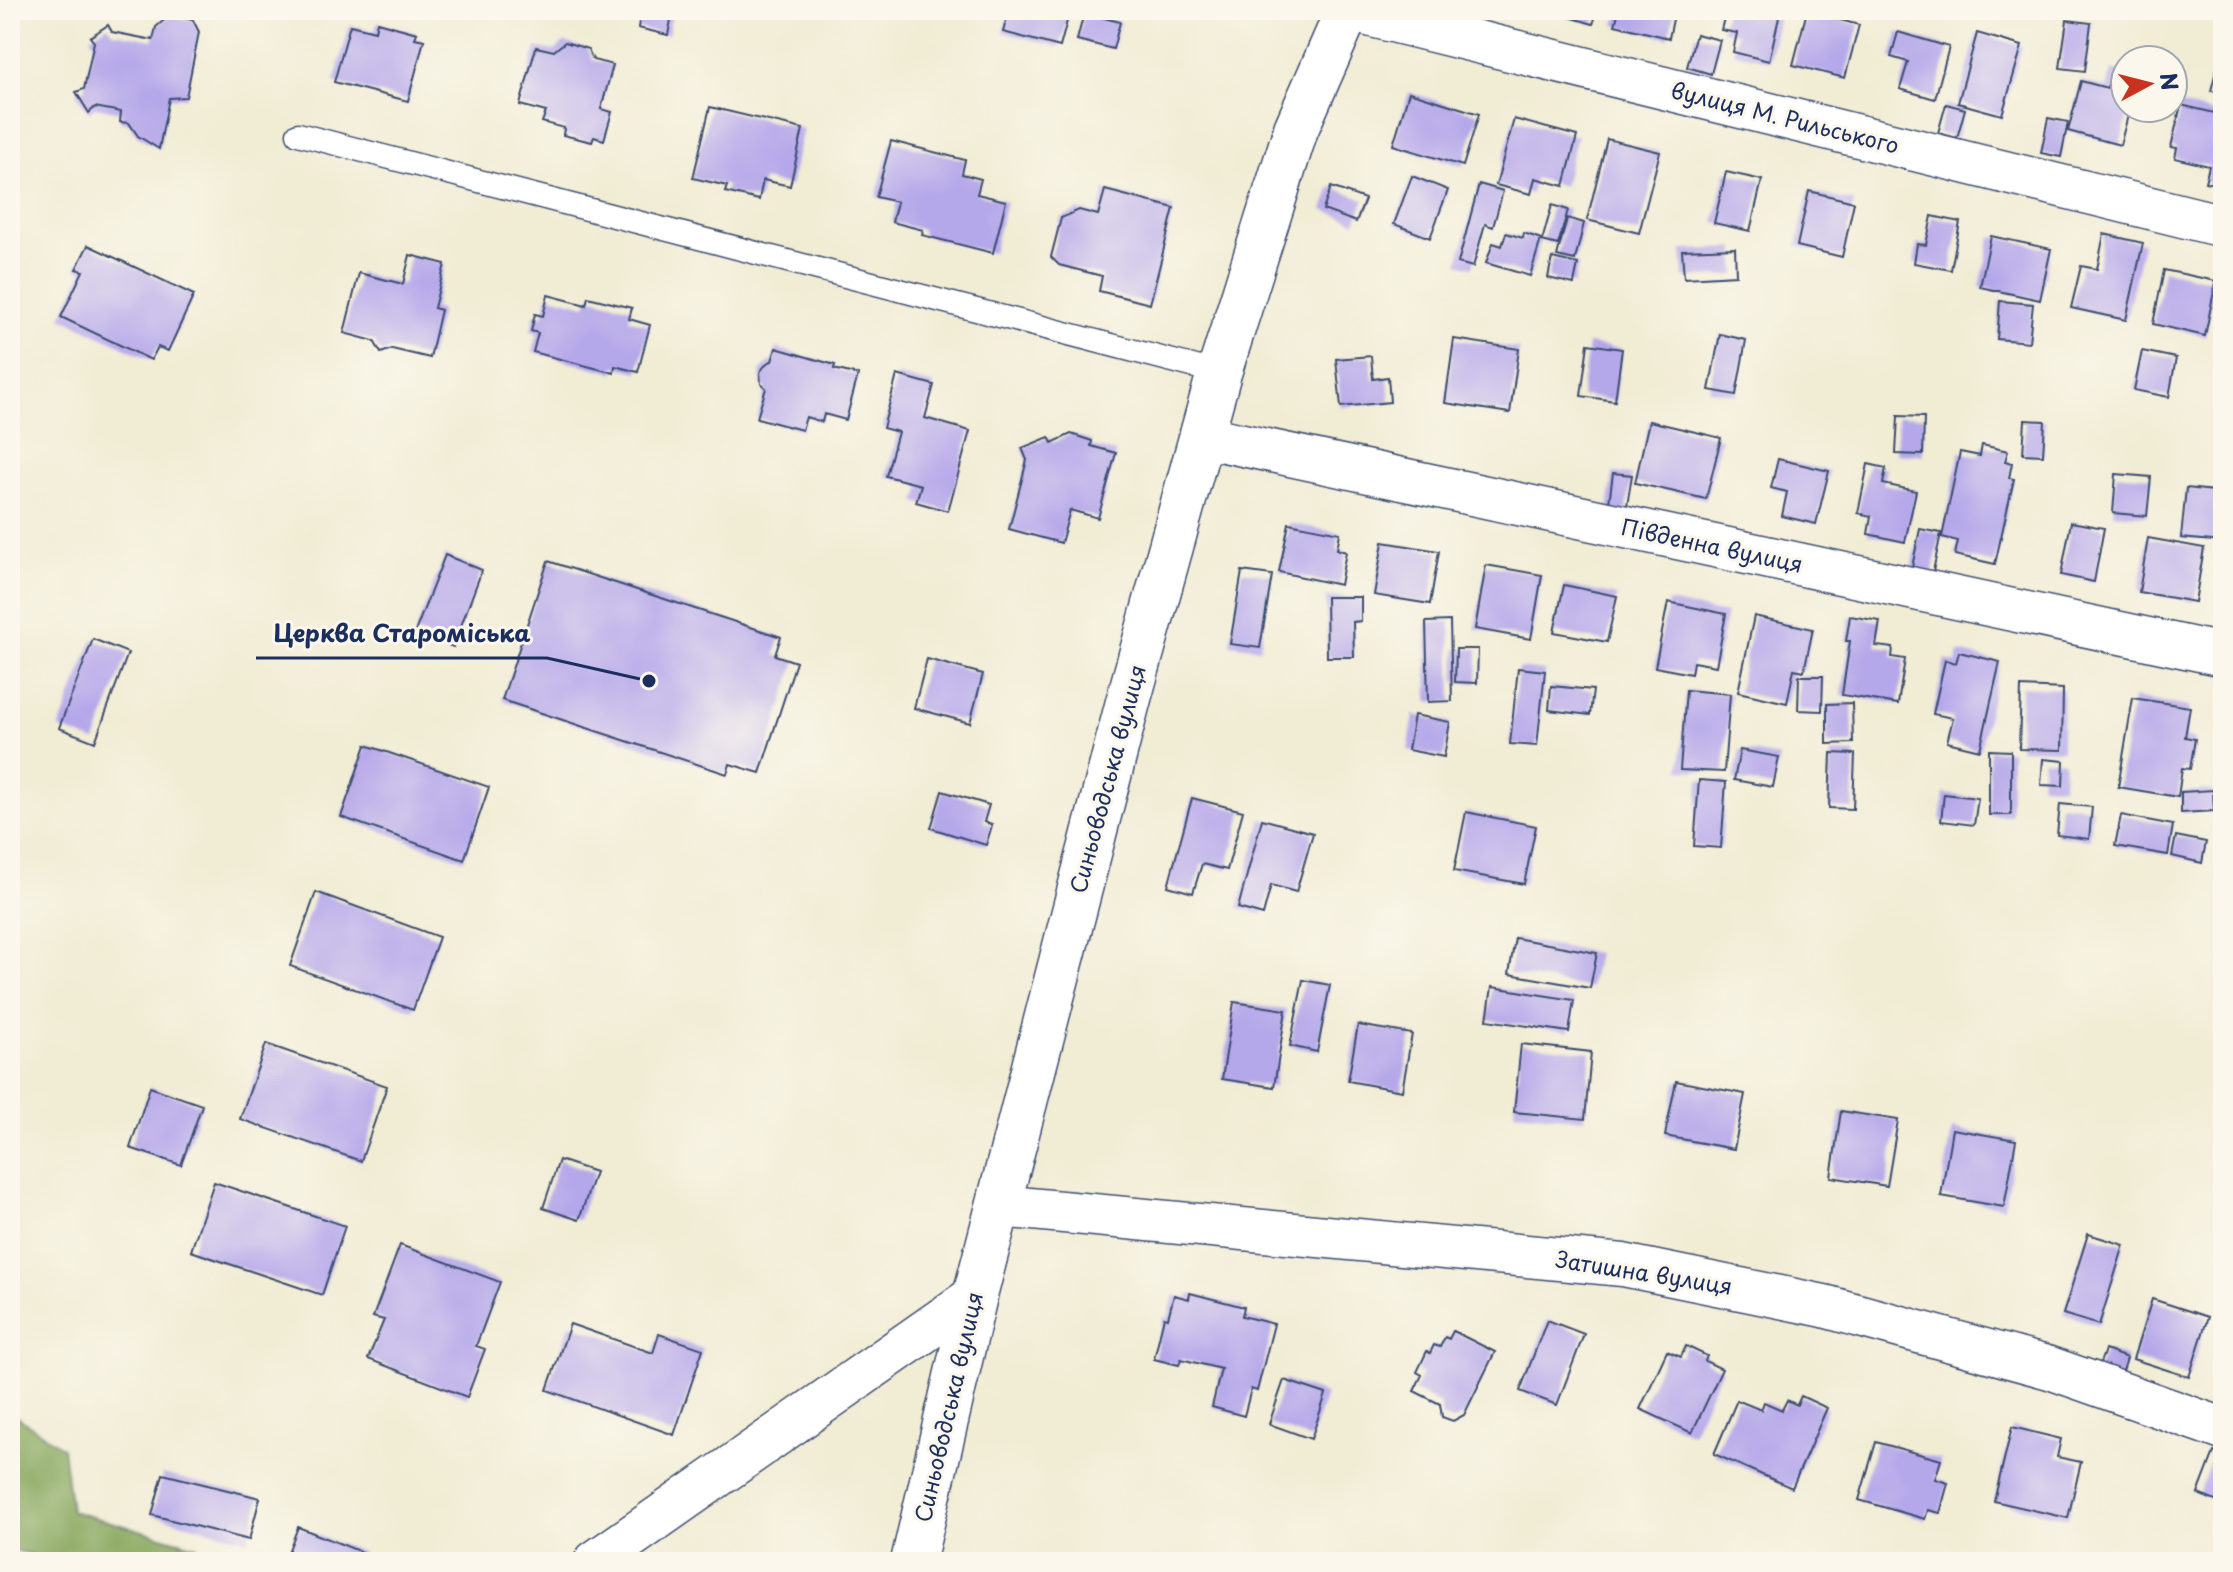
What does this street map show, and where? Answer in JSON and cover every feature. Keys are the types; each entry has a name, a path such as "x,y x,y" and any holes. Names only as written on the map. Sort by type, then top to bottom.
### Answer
{"street":[{"name":"вулиця М. Рильського","path":"1348,10 2223,226"},
{"name":"Синьоводська вулиця","path":"914,1562 975,1296 1124,717 1201,436 1296,129 1348,10"},
{"name":"Південна вулиця","path":"1201,436 2223,655"},
{"name":"Затишна вулиця","path":"999,1206 1623,1265 1838,1310 2050,1368 2223,1429"},
{"path":"595,1562 975,1296"}],"lane":[{"path":"298,134 1219,373"}],"green space":[{"path":"10,1412 63,1448 71,1511 197,1546 194,1562 59,1562 10,1549"}],"building":[{"path":"641,10 673,10 668,35 638,28"},
{"path":"1009,10 1070,10 1060,47 1003,32"},
{"path":"1546,10 1598,10 1593,24"},
{"path":"1619,10 1675,10 1669,38 1615,25"},
{"path":"1726,10 1780,13 1769,61 1733,52 1737,33 1721,30"},
{"path":"1807,11 1859,25 1845,78 1793,65"},
{"path":"1084,13 1120,22 1113,49 1077,40"},
{"path":"170,15 193,20 199,32 186,97 169,98 159,149 138,136 129,123 120,122 121,112 95,107 89,113 76,92 84,89 94,42 90,37 108,25 112,32 153,40 156,27"},
{"path":"2067,20 2091,23 2085,71 2060,68"},
{"path":"377,22 417,33 415,38 424,40 408,101 334,82 350,25 375,31"},
{"path":"1898,32 1949,47 1935,99 1900,89 1908,62 1891,57"},
{"path":"1977,33 2022,46 2002,115 1958,103"},
{"path":"1696,34 1720,40 1711,74 1687,67"},
{"path":"565,42 588,49 593,60 613,65 601,109 612,112 604,140 594,137 592,142 563,135 564,128 542,122 546,112 520,105 536,47 554,51"},
{"path":"2216,71 2223,73 2223,93 2211,91"},
{"path":"2081,81 2107,88 2109,81 2109,124 2126,124 2120,145 2068,131"},
{"path":"1409,92 1479,114 1463,166 1393,145"},
{"path":"1946,104 1965,109 1957,138 1938,133"},
{"path":"710,107 803,129 790,186 763,180 759,200 725,192 727,186 693,178"},
{"path":"2189,107 2223,115 2223,186 2205,182 2209,166 2175,158 2177,148 2171,147 2176,124 2189,124"},
{"path":"2048,118 2068,122 2061,157 2041,153"},
{"path":"1514,119 1577,136 1564,186 1535,178 1531,194 1496,185"},
{"path":"1607,139 1660,152 1639,233 1587,220"},
{"path":"891,141 965,160 962,174 981,179 977,194 1006,201 993,253 922,235 923,230 892,222 897,202 876,197"},
{"path":"1726,172 1762,180 1750,231 1714,223"},
{"path":"1412,176 1448,190 1430,238 1394,224"},
{"path":"1479,184 1503,191 1493,227 1485,224 1473,267 1458,263"},
{"path":"1331,187 1365,199 1356,222 1323,210"},
{"path":"1105,190 1174,208 1150,304 1099,291 1102,276 1059,265 1051,257 1061,218 1079,210 1098,215"},
{"path":"1809,191 1854,202 1842,257 1797,246"},
{"path":"1552,205 1568,210 1558,245 1542,241"},
{"path":"1932,216 1960,222 1951,270 1914,263 1917,244 1926,245"},
{"path":"1567,218 1584,223 1575,260 1557,256"},
{"path":"1506,233 1523,238 1524,233 1541,239 1530,276 1486,263 1493,243 1502,246"},
{"path":"2104,234 2143,243 2126,320 2071,308 2081,266 2097,269"},
{"path":"1991,236 2051,249 2040,300 1980,287"},
{"path":"88,245 194,295 168,351 158,347 151,360 61,317 83,271 76,269"},
{"path":"1735,248 1736,275 1684,278 1682,250"},
{"path":"410,255 445,264 434,308 441,310 430,358 392,349 381,353 374,341 344,333 359,273 403,284"},
{"path":"1552,258 1578,264 1574,284 1548,278"},
{"path":"2164,270 2216,281 2205,336 2153,324"},
{"path":"548,295 586,305 588,297 632,308 629,319 650,325 638,372 615,366 614,373 533,352 538,333 531,331 535,314 543,316"},
{"path":"2000,301 2033,304 2029,342 1997,339"},
{"path":"1720,334 1746,340 1736,395 1709,390"},
{"path":"1454,339 1519,349 1510,413 1445,403"},
{"path":"1588,344 1622,349 1615,401 1581,396"},
{"path":"776,348 858,375 846,420 824,414 822,422 806,417 802,430 757,418 766,388 761,384 760,372 772,361"},
{"path":"2142,351 2176,358 2169,397 2134,390"},
{"path":"1371,356 1373,379 1388,377 1390,402 1341,407 1336,359"},
{"path":"897,375 934,385 925,418 970,431 948,511 916,502 921,485 886,476 898,432 883,428"},
{"path":"1898,416 1924,417 1923,455 1896,454"},
{"path":"2025,420 2045,421 2043,455 2023,454"},
{"path":"1649,421 1721,438 1706,499 1635,483"},
{"path":"1071,434 1092,441 1091,446 1116,453 1098,518 1070,510 1061,543 1009,529 1027,460 1022,448 1049,437 1052,443"},
{"path":"1982,445 2008,451 2005,461 2012,463 2009,478 2014,479 1995,564 1955,555 1958,541 1942,537 1960,452 1980,456"},
{"path":"1778,459 1829,471 1816,524 1782,516 1787,492 1771,488"},
{"path":"1868,464 1886,468 1883,484 1916,491 1905,542 1868,534 1871,516 1858,513"},
{"path":"1613,473 1632,475 1626,512 1608,510"},
{"path":"2116,474 2151,477 2147,516 2113,513"},
{"path":"2186,488 2223,492 2223,542 2181,538"},
{"path":"2071,522 2104,528 2094,582 2061,575"},
{"path":"1289,523 1340,533 1337,549 1346,552 1340,585 1279,572"},
{"path":"1920,529 1941,533 1932,576 1911,572"},
{"path":"2148,538 2204,548 2195,602 2139,592"},
{"path":"1383,542 1439,551 1430,604 1374,595"},
{"path":"445,555 482,570 453,647 415,632"},
{"path":"548,561 781,637 775,655 796,662 760,773 730,764 727,774 502,700"},
{"path":"1486,565 1542,575 1531,639 1475,629"},
{"path":"1242,571 1272,575 1260,648 1230,644"},
{"path":"1564,585 1617,596 1607,642 1554,632"},
{"path":"1326,597 1361,597 1361,621 1353,622 1354,657 1327,657"},
{"path":"1668,602 1726,614 1716,666 1693,662 1691,674 1655,667"},
{"path":"1754,616 1813,629 1804,671 1794,669 1787,703 1738,692"},
{"path":"1850,616 1880,621 1876,646 1893,648 1892,657 1905,659 1898,704 1842,695 1850,641 1846,641"},
{"path":"1450,621 1452,701 1428,702 1426,622"},
{"path":"93,639 128,653 95,742 59,728"},
{"path":"1456,649 1478,649 1477,683 1455,682"},
{"path":"1959,652 2000,662 1980,750 1947,742 1953,718 1933,714 1945,660 1956,663"},
{"path":"927,659 983,674 970,723 914,708"},
{"path":"1518,668 1545,671 1537,746 1510,744"},
{"path":"1799,676 1823,676 1822,711 1798,710"},
{"path":"1551,686 1593,690 1590,715 1549,710"},
{"path":"2021,687 2063,689 2062,750 2019,749"},
{"path":"1686,690 1730,694 1724,772 1680,770"},
{"path":"2133,698 2190,707 2185,737 2195,739 2190,769 2182,768 2178,797 2118,787"},
{"path":"1852,703 1853,743 1827,744 1827,704"},
{"path":"1414,715 1450,722 1444,757 1408,750"},
{"path":"366,745 489,787 464,860 341,817"},
{"path":"1740,750 1779,757 1773,787 1734,780"},
{"path":"1989,750 2011,751 2011,815 1989,815"},
{"path":"1831,753 1855,754 1853,809 1829,808"},
{"path":"2043,759 2064,761 2063,786 2041,785"},
{"path":"1699,780 1726,782 1721,848 1694,846"},
{"path":"2213,790 2214,811 2181,813 2181,792"},
{"path":"942,791 989,805 984,822 992,825 986,845 931,828"},
{"path":"1944,794 1978,798 1974,825 1941,821"},
{"path":"1192,798 1243,811 1227,870 1202,864 1193,893 1168,886"},
{"path":"2060,804 2092,807 2089,839 2057,835"},
{"path":"1466,812 1536,826 1524,884 1454,871"},
{"path":"2121,815 2173,825 2168,855 2115,846"},
{"path":"1262,819 1313,833 1296,892 1271,885 1263,915 1238,908"},
{"path":"2176,836 2206,842 2202,863 2172,856"},
{"path":"316,892 439,937 413,1010 290,966"},
{"path":"1515,938 1597,953 1590,988 1509,974"},
{"path":"1303,980 1330,985 1317,1052 1290,1046"},
{"path":"1492,987 1574,1000 1569,1032 1487,1020"},
{"path":"1234,1002 1286,1010 1274,1087 1222,1079"},
{"path":"1358,1025 1412,1034 1402,1091 1348,1081"},
{"path":"266,1044 387,1086 361,1161 240,1119"},
{"path":"1521,1044 1591,1052 1585,1119 1514,1112"},
{"path":"1676,1081 1745,1094 1734,1149 1665,1136"},
{"path":"150,1087 202,1105 181,1165 130,1148"},
{"path":"1841,1111 1898,1120 1887,1186 1831,1177"},
{"path":"1952,1129 2016,1140 2004,1207 1941,1196"},
{"path":"559,1160 595,1172 579,1220 543,1208"},
{"path":"214,1182 345,1226 322,1295 191,1251"},
{"path":"2088,1234 2124,1245 2099,1325 2063,1314"},
{"path":"400,1245 500,1282 476,1346 485,1349 467,1397 368,1359 384,1320 373,1317"},
{"path":"1190,1293 1244,1307 1242,1316 1274,1324 1257,1391 1251,1389 1244,1416 1212,1407 1221,1369 1181,1359 1179,1365 1154,1359 1164,1317 1168,1318 1174,1295 1189,1299"},
{"path":"2152,1299 2208,1317 2189,1377 2133,1359"},
{"path":"1547,1320 1584,1334 1557,1405 1520,1391"},
{"path":"570,1324 653,1353 659,1334 703,1349 674,1435 547,1390"},
{"path":"1453,1331 1495,1352 1464,1415 1453,1421 1442,1417 1440,1404 1414,1391 1422,1375 1417,1372 1427,1351 1430,1353 1434,1345 1440,1347 1445,1337 1449,1339"},
{"path":"1686,1346 1707,1356 1705,1361 1722,1369 1692,1433 1640,1409 1667,1351 1681,1357"},
{"path":"2105,1350 2127,1358 2121,1377 2098,1368"},
{"path":"1284,1380 1326,1394 1311,1439 1269,1424"},
{"path":"1801,1396 1827,1408 1792,1488 1714,1454 1737,1400 1761,1410 1764,1402 1782,1410 1787,1400 1797,1405"},
{"path":"2012,1427 2061,1439 2057,1457 2081,1462 2068,1518 1994,1501"},
{"path":"1876,1442 1941,1460 1935,1479 1948,1483 1940,1513 1928,1510 1925,1519 1859,1500"},
{"path":"2214,1452 2223,1456 2223,1504 2198,1494"},
{"path":"163,1474 260,1498 249,1540 152,1515"},
{"path":"298,1527 364,1553 360,1562 285,1560"},
{"path":"2100,1551 2127,1562 2096,1562"}],"place":[{"name":"Церква Староміська","path":"649,681"}]}
